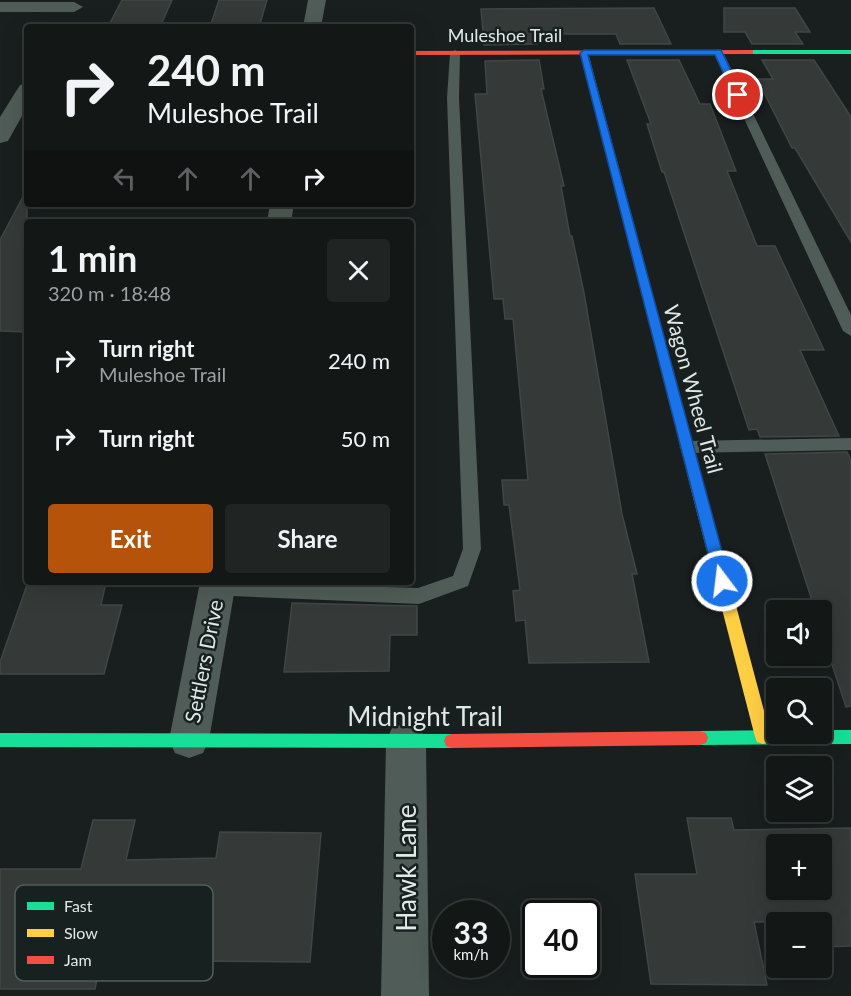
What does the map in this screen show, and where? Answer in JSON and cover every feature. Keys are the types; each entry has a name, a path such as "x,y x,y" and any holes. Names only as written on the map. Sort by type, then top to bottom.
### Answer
{"street":[{"path":"313,24 317,0"},
{"path":"0,7 76,4"},
{"path":"65,24 76,4"},
{"name":"Muleshoe Trail","path":"414,53 851,52"},
{"name":"Wagon Wheel Trail","path":"584,53 763,737"},
{"path":"0,136 24,94"},
{"name":"Settlers Drive","path":"189,740 217,586"},
{"name":"Midnight Trail","path":"0,740 406,741 851,737"},
{"name":"Hawk Lane","path":"405,996 406,741"}],"lane":[{"path":"718,52 851,331"},
{"path":"217,586 419,596 461,581 472,549 453,98 455,53"},
{"path":"688,447 851,444"}],"building":[{"path":"122,0 172,0 161,24 110,24"},
{"path":"219,0 267,0 260,24 211,24"},
{"path":"654,8 671,44 620,44 616,34 535,34 537,44 484,45 481,9"},
{"path":"724,8 795,8 810,32 795,32 803,44 752,44 745,32 724,32"},
{"path":"539,60 544,89 541,89 564,186 561,186 584,293 622,514 637,574 632,574 649,662 529,663 525,620 516,621 513,591 520,590 509,505 504,505 502,480 528,480 513,319 505,319 503,299 494,299 475,94 487,94 485,61"},
{"path":"627,60 679,60 700,104 710,104 736,171 727,171 757,246 775,246 824,350 800,350 839,436 760,437 757,429 749,430 664,172 662,172 647,124 651,124"},
{"path":"762,60 814,60 851,117 851,242 795,148 792,148 757,79 773,79"},
{"path":"24,195 27,219 24,219 24,332 0,331 0,240"},
{"path":"847,452 851,461 851,706 846,707 832,664 832,600 812,600 765,454"},
{"path":"27,585 105,585 101,605 122,605 104,674 0,674 0,662"},
{"path":"292,603 417,606 417,635 390,635 389,671 284,672"},
{"path":"687,818 731,818 734,830 851,828 851,946 832,947 832,912 766,912 766,922 754,922 767,985 651,984 635,874 697,874"},
{"path":"93,820 135,820 126,860 216,858 220,832 321,833 310,962 213,961 213,885 15,885 15,981 97,981 95,989 0,989 0,869 81,869"}],"traffic: fast":[{"path":"750,52 851,52"},
{"path":"584,53 698,489"},
{"path":"700,738 851,737"},
{"path":"0,740 452,741"}],"traffic: slow":[{"path":"698,489 763,737"}],"traffic: jam":[{"path":"414,53 750,52"},
{"path":"452,741 700,738"}],"route":[{"path":"722,581 584,53 718,52 738,95"}]}
